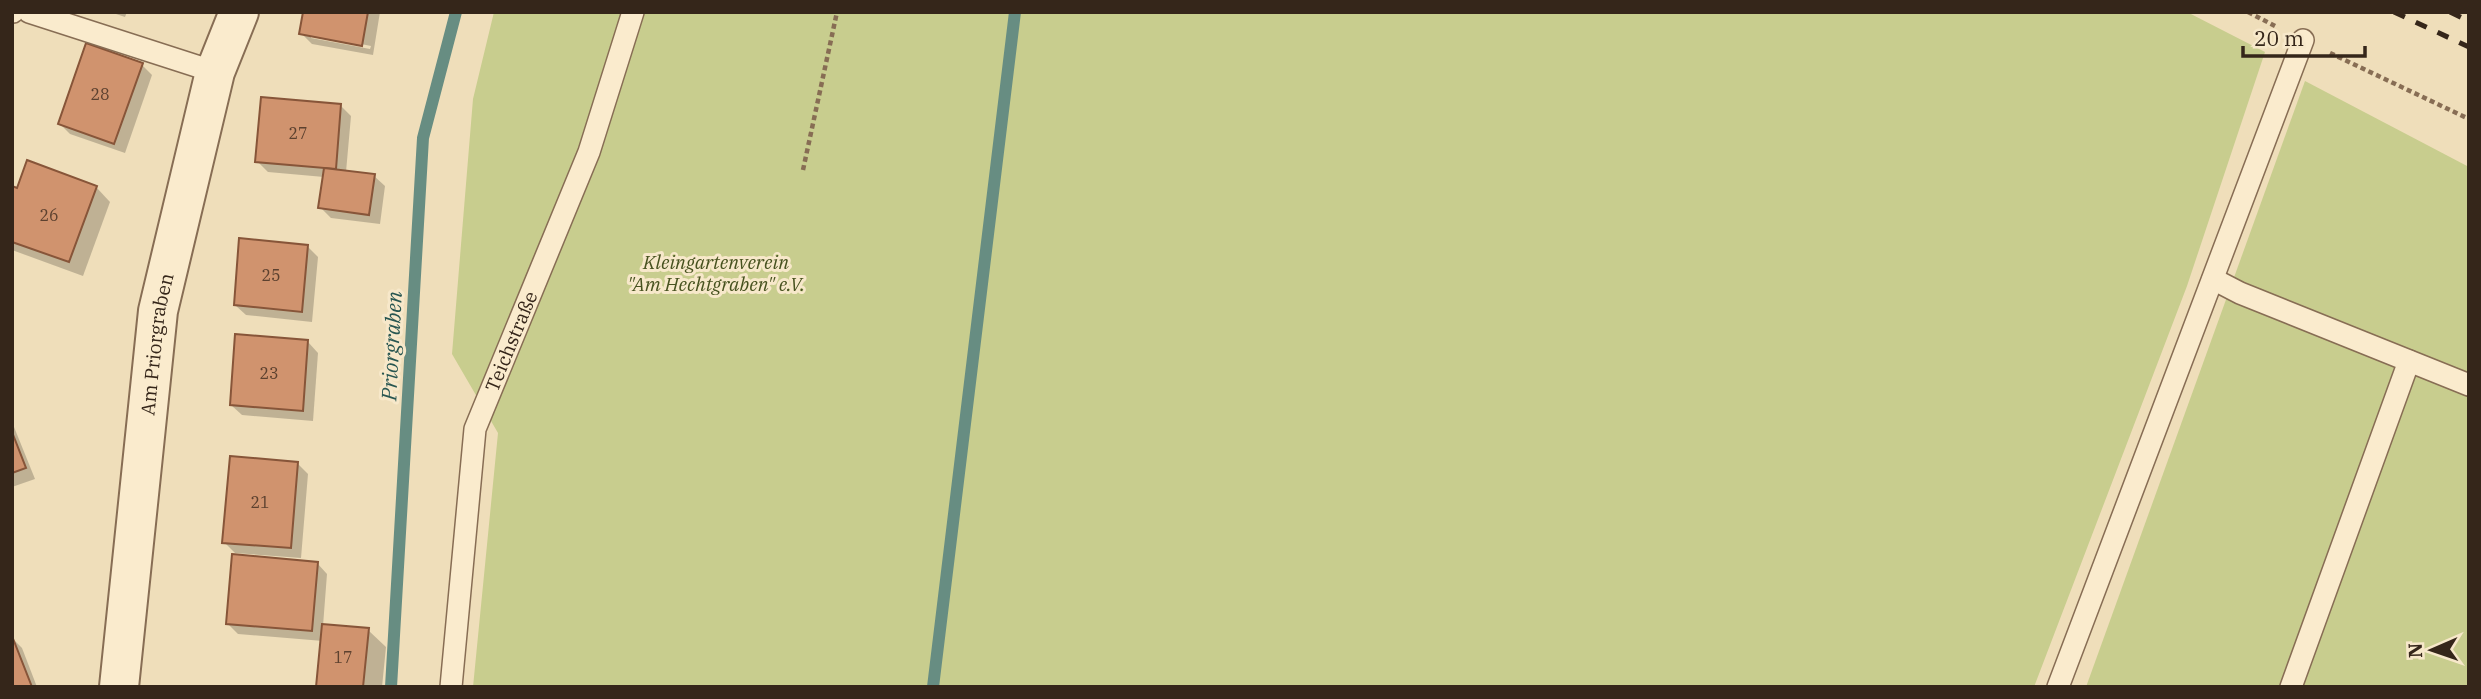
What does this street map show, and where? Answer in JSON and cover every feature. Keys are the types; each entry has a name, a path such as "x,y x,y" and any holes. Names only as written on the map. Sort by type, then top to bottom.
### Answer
{"street":[{"name":"Am Priorgraben","path":"119,687 158,311 215,72 239,12"}],"lane":[{"path":"29,12 215,72"},
{"name":"Teichstraße","path":"451,687 475,429 589,152 633,12"},
{"path":"2058,687 2303,40"},
{"path":"2213,279 2240,293 2469,385"},
{"path":"2291,687 2409,360"}],"path":[{"path":"803,170 837,12"},
{"path":"2248,12 2469,119"}],"green space":[{"name":"Kleingartenverein \"Am Hechtgraben\" e.V.","path":"494,12 2187,12 2265,52 2187,286 2034,687 473,687 498,433 452,354 473,99"},
{"path":"2305,81 2469,167 2469,687 2086,687"}],"building":[{"path":"303,12 368,12 362,46 299,34"},
{"path":"86,43 143,63 114,144 58,124"},
{"path":"261,97 341,104 336,169 255,162"},
{"path":"27,160 97,186 69,262 12,242 12,186 17,188"},
{"path":"324,168 375,174 369,215 318,208"},
{"path":"239,238 308,245 302,312 234,305"},
{"path":"235,334 308,340 303,411 230,405"},
{"path":"12,432 26,468 12,473"},
{"path":"230,456 298,462 291,548 222,543"},
{"path":"232,554 318,562 312,631 226,624"},
{"path":"322,624 369,628 363,687 316,687"},
{"path":"12,636 32,687 12,687"}],"waterway":[{"name":"Priorgraben","path":"391,687 423,138 456,12"},
{"path":"933,687 1015,12"}],"railway":[{"path":"2394,12 2469,47"},
{"path":"2450,12 2469,21"}]}
